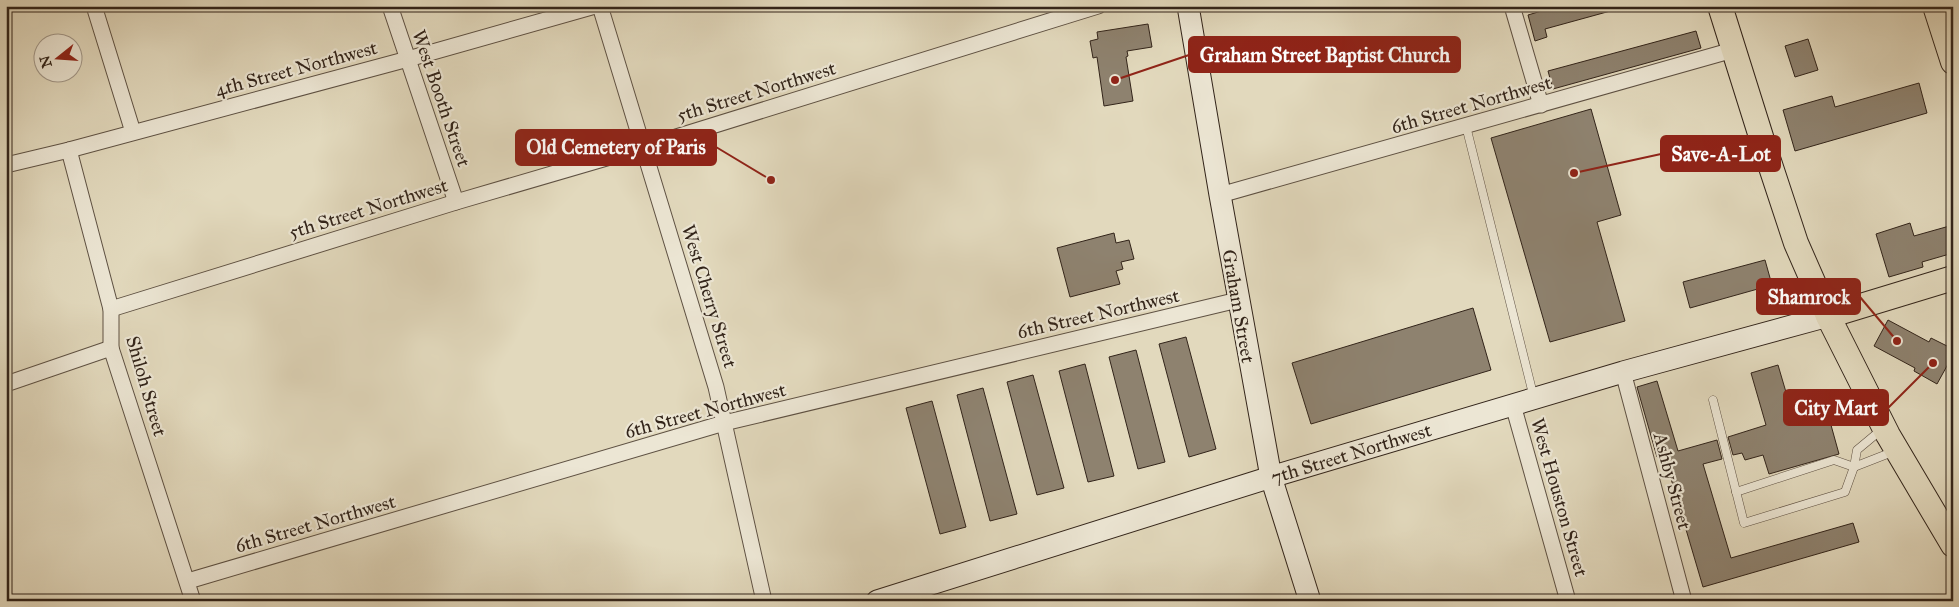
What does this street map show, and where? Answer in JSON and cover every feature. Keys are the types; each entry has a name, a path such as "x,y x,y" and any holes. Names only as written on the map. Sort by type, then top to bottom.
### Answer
{"main road":[{"path":"1720,6 1796,243 1828,316 1885,428 1953,545"},
{"path":"1935,6 1953,62"},
{"path":"1828,316 1953,278"}],"street":[{"path":"94,6 133,132"},
{"name":"West Booth Street","path":"390,6 456,202"},
{"name":"4th Street Northwest","path":"6,165 69,150 408,59 595,6"},
{"name":"West Cherry Street","path":"600,6 716,387 764,601"},
{"name":"5th Street Northwest","path":"110,309 456,202 644,147 1098,6"},
{"name":"Graham Street","path":"1188,6 1238,300 1271,477 1310,601"},
{"path":"1512,6 1541,105"},
{"name":"6th Street Northwest","path":"1220,195 1734,50"},
{"name":"Shiloh Street","path":"69,150 110,309 112,348 193,601"},
{"name":"6th Street Northwest","path":"188,582 724,423 1238,300"},
{"name":"7th Street Northwest","path":"877,601 1271,477 1534,398 1828,316"},
{"path":"6,384 112,348"},
{"name":"Ashby Street","path":"1623,372 1684,601"},
{"name":"West Houston Street","path":"1513,405 1568,601"}],"lane":[{"path":"1466,126 1534,398"},
{"path":"1713,400 1744,523 1845,492 1854,467 1857,450 1885,428"},
{"path":"1736,492 1834,460 1854,467 1897,450"}],"building":[{"path":"1558,6 1613,6 1614,10 1545,29 1547,37 1535,41 1528,15"},
{"path":"1148,24 1152,47 1127,51 1128,56 1126,57 1133,101 1104,106 1097,57 1093,58 1090,41 1098,39 1097,32"},
{"path":"1696,31 1701,48 1553,89 1548,71"},
{"path":"1808,39 1818,70 1795,77 1785,46"},
{"path":"1919,83 1927,113 1795,151 1783,110 1832,96 1835,107"},
{"path":"1591,109 1621,215 1597,222 1625,321 1550,342 1491,138"},
{"path":"1910,223 1914,236 1953,225 1953,253 1922,262 1923,267 1889,277 1876,234"},
{"path":"1114,233 1116,243 1129,240 1134,259 1121,262 1123,269 1116,271 1120,284 1070,297 1057,248"},
{"path":"1765,260 1772,285 1690,308 1683,282"},
{"path":"1473,308 1491,370 1311,424 1292,363"},
{"path":"1888,320 1929,342 1931,338 1953,349 1953,355 1937,384 1914,371 1915,368 1874,346"},
{"path":"1186,337 1216,449 1189,457 1159,344"},
{"path":"1136,350 1165,462 1138,469 1109,357"},
{"path":"1085,364 1114,476 1088,482 1059,371"},
{"path":"1778,365 1793,416 1826,407 1839,454 1769,474 1763,455 1745,460 1742,453 1733,455 1728,437 1766,425 1751,373"},
{"path":"1033,375 1064,488 1037,495 1007,382"},
{"path":"1657,381 1678,451 1717,440 1722,459 1703,464 1731,558 1853,523 1859,542 1703,587 1664,455 1657,457 1637,387"},
{"path":"983,388 1017,514 990,521 957,395"},
{"path":"932,401 966,527 940,534 906,408"}],"place":[{"name":"Graham Street Baptist Church","path":"1115,80"},
{"name":"Save-A-Lot","path":"1574,173"},
{"name":"Old Cemetery of Paris","path":"771,180"},
{"name":"Shamrock","path":"1897,341"},
{"name":"City Mart","path":"1933,363"}]}
